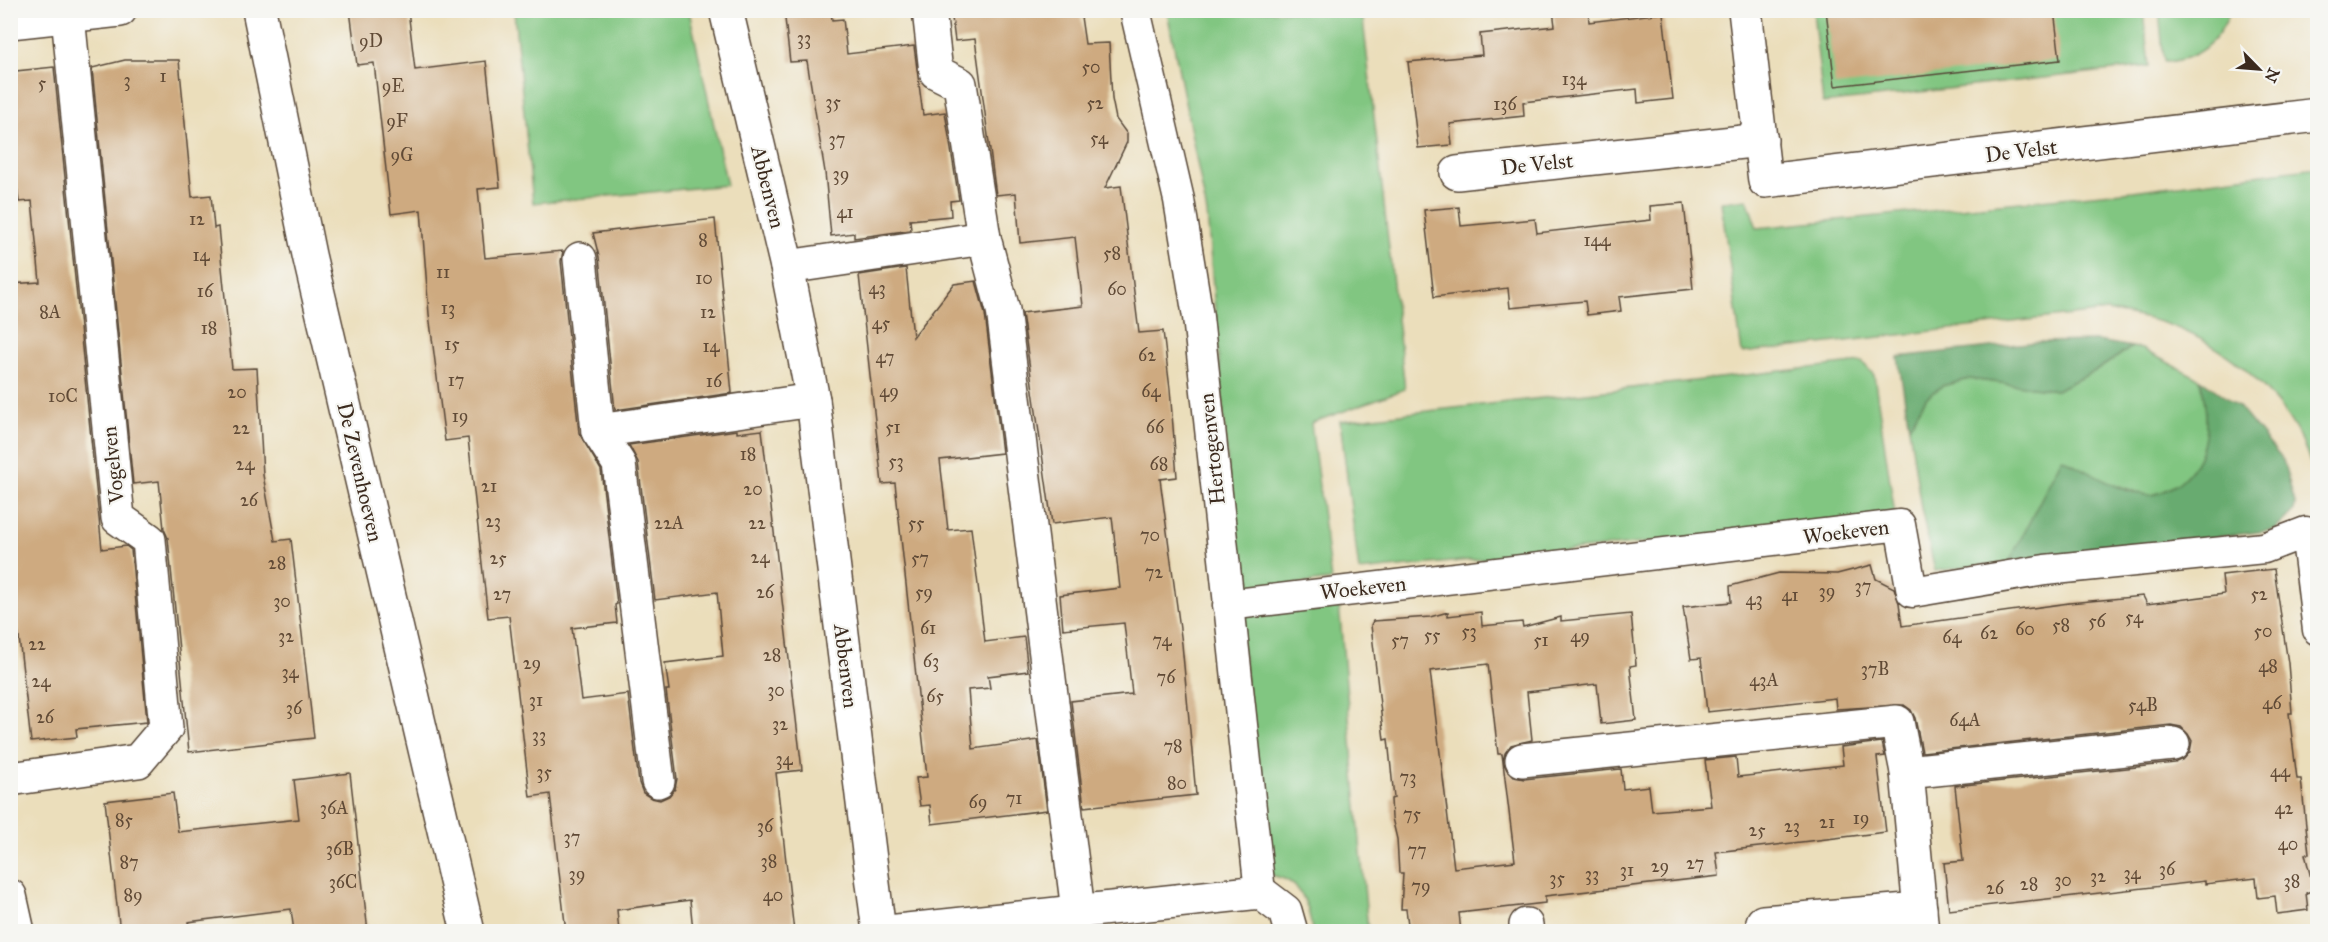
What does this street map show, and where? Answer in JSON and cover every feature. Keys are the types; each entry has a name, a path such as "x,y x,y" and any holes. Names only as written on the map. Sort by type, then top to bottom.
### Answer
{"street":[{"path":"10,22 120,10"},
{"name":"De Zevenhoeven","path":"259,10 309,255 468,932"},
{"name":"Abbenven","path":"726,10 787,267 813,400 879,932"},
{"path":"929,10 936,72 960,84 984,238 1003,310 1078,910"},
{"name":"Hertogenven","path":"1135,10 1179,200 1198,317 1260,892"},
{"name":"De Velst","path":"1745,10 1765,182 2318,114"},
{"name":"Vogelven","path":"10,779 138,761 166,728 149,540 118,518 68,16"},
{"name":"De Velst","path":"1457,173 1761,140"},
{"path":"787,267 984,238"},
{"path":"580,259 598,431 619,464 658,781"},
{"path":"598,431 813,400"},
{"name":"Woekeven","path":"1228,605 1900,525 1912,592 2045,570 2264,548 2306,532 2318,630"},
{"path":"1522,760 1897,722 1908,772 1921,920 1763,922"},
{"path":"1908,772 2173,744"},
{"path":"888,932 943,928 1078,910 1260,892 1285,911 1291,932"},
{"path":"10,896 18,932"}],"green space":[{"path":"527,10 689,11 727,185 533,203 514,12"},
{"path":"2159,10 2230,11 2220,31 2205,47 2186,58 2164,62"},
{"path":"1167,11 1362,11 1405,389 1311,423 1331,580 1238,591 1207,213"},
{"path":"1813,11 2143,11 2149,66 1823,103"},
{"path":"2317,167 2317,493 2311,465 2300,437 2284,412 2265,389 2219,350 2193,335 2151,320 2107,311 1742,353 1721,202 1747,199 1757,228 2133,191"},
{"path":"2098,341 2132,347 2097,370 2056,390 1969,379 1942,386 1926,398 1909,427 1898,357 2038,342"},
{"path":"2132,347 2142,349 2200,379 2207,408 2206,437 2198,460 2183,480 2162,492 2150,495 2119,486 2009,562 1935,571 1921,508 1909,427 1926,398 1942,386 1969,379 2056,390 2097,370"},
{"path":"1862,362 1874,375 1895,515 1849,523 1359,571 1340,421"},
{"path":"2200,379 2239,407 2283,460 2295,503 2294,511 2275,530 2009,562 2062,458 2114,485 2147,495 2170,488 2188,474 2202,450 2205,436 2205,408"},
{"path":"1339,605 1368,931 1312,931 1301,893 1288,881 1267,875 1239,615"}],"building":[{"path":"350,10 408,10 415,70 486,61 500,187 478,189 485,258 563,251 561,261 579,433 601,470 617,604 615,605 617,623 572,628 581,700 628,694 639,783 643,793 651,798 660,800 669,796 675,789 677,779 665,663 723,656 717,592 655,600 638,462 629,445 737,430 737,433 762,430 802,770 776,773 794,932 693,931 690,900 617,910 619,932 566,932 550,794 530,797 509,616 488,618 468,438 445,441 429,314 421,210 391,214 374,63 357,65"},
{"path":"784,10 831,10 832,20 843,19 847,54 914,46 923,115 945,112 959,200 950,201 951,216 910,220 911,230 854,238 854,233 831,236 825,172 807,61 790,62"},
{"path":"951,10 1080,10 1085,44 1109,43 1112,99 1116,119 1127,134 1127,142 1105,188 1121,186 1139,333 1163,331 1170,389 1177,477 1160,479 1182,644 1196,795 1084,807 1071,701 1132,694 1128,658 1124,623 1063,629 1060,595 1120,588 1112,517 1052,524 1022,313 1083,306 1075,237 1020,243 1016,193 996,195 975,39 955,41"},
{"path":"1553,10 1588,10 1589,22 1663,13 1673,99 1638,103 1637,89 1523,102 1524,116 1450,124 1452,145 1418,148 1408,62 1482,55 1480,34 1555,26"},
{"path":"1826,10 2054,10 2060,60 1835,86"},
{"path":"125,60 179,60 192,197 211,195 214,228 218,227 232,369 257,368 263,475 275,541 291,539 314,738 189,752 168,538 164,529 159,481 133,484 92,68"},
{"path":"54,67 102,549 126,546 131,550 147,722 76,729 77,737 31,742 10,559 10,284 40,282 32,201 19,202 10,130 10,74 16,74 16,71"},
{"path":"1684,203 1693,289 1619,297 1621,311 1587,315 1585,301 1510,308 1508,288 1434,297 1424,210 1459,207 1461,226 1535,219 1537,233 1651,220 1650,206"},
{"path":"715,219 732,393 615,410 599,257 593,233"},
{"path":"906,268 913,337 954,284 976,281 985,314 1002,453 940,460 948,530 971,528 985,642 1024,637 1028,671 988,676 990,688 968,690 973,749 1038,740 1047,810 932,824 930,805 920,806 916,778 927,777 895,483 882,484 859,275"},
{"path":"1872,565 1876,579 1894,588 1899,603 1902,626 2069,603 2143,596 2147,604 2224,594 2222,575 2274,569 2288,663 2292,713 2289,713 2297,779 2301,779 2309,854 2305,854 2314,890 2306,893 2308,910 2277,914 2275,896 2258,898 2256,878 2205,884 2205,881 1949,910 1944,863 1963,861 1955,786 2175,763 2184,759 2190,752 2192,741 2181,727 2171,725 1922,752 1915,718 1911,710 1904,705 1836,709 1835,698 1707,712 1701,658 1691,659 1683,607 1731,602 1730,586 1779,573 1837,574"},
{"path":"1448,612 1448,616 1481,612 1482,626 1522,622 1523,627 1561,617 1561,621 1631,614 1636,665 1630,666 1636,720 1601,724 1597,684 1527,692 1532,740 1511,745 1503,761 1507,770 1514,777 1524,779 1621,769 1623,789 1649,786 1652,811 1711,806 1705,760 1736,757 1738,777 1843,765 1841,747 1882,742 1885,756 1877,757 1886,832 1716,852 1719,876 1545,896 1545,903 1459,913 1461,932 1409,932 1406,909 1401,909 1403,873 1399,873 1397,839 1392,818 1391,799 1394,798 1388,739 1384,740 1371,625 1373,621 1430,617","holes":["1488,664 1498,754 1502,754 1515,861 1454,868 1430,671"]},
{"path":"350,773 368,932 294,932 291,909 188,922 189,932 120,932 105,801 173,793 178,832 299,819 294,780"}]}
